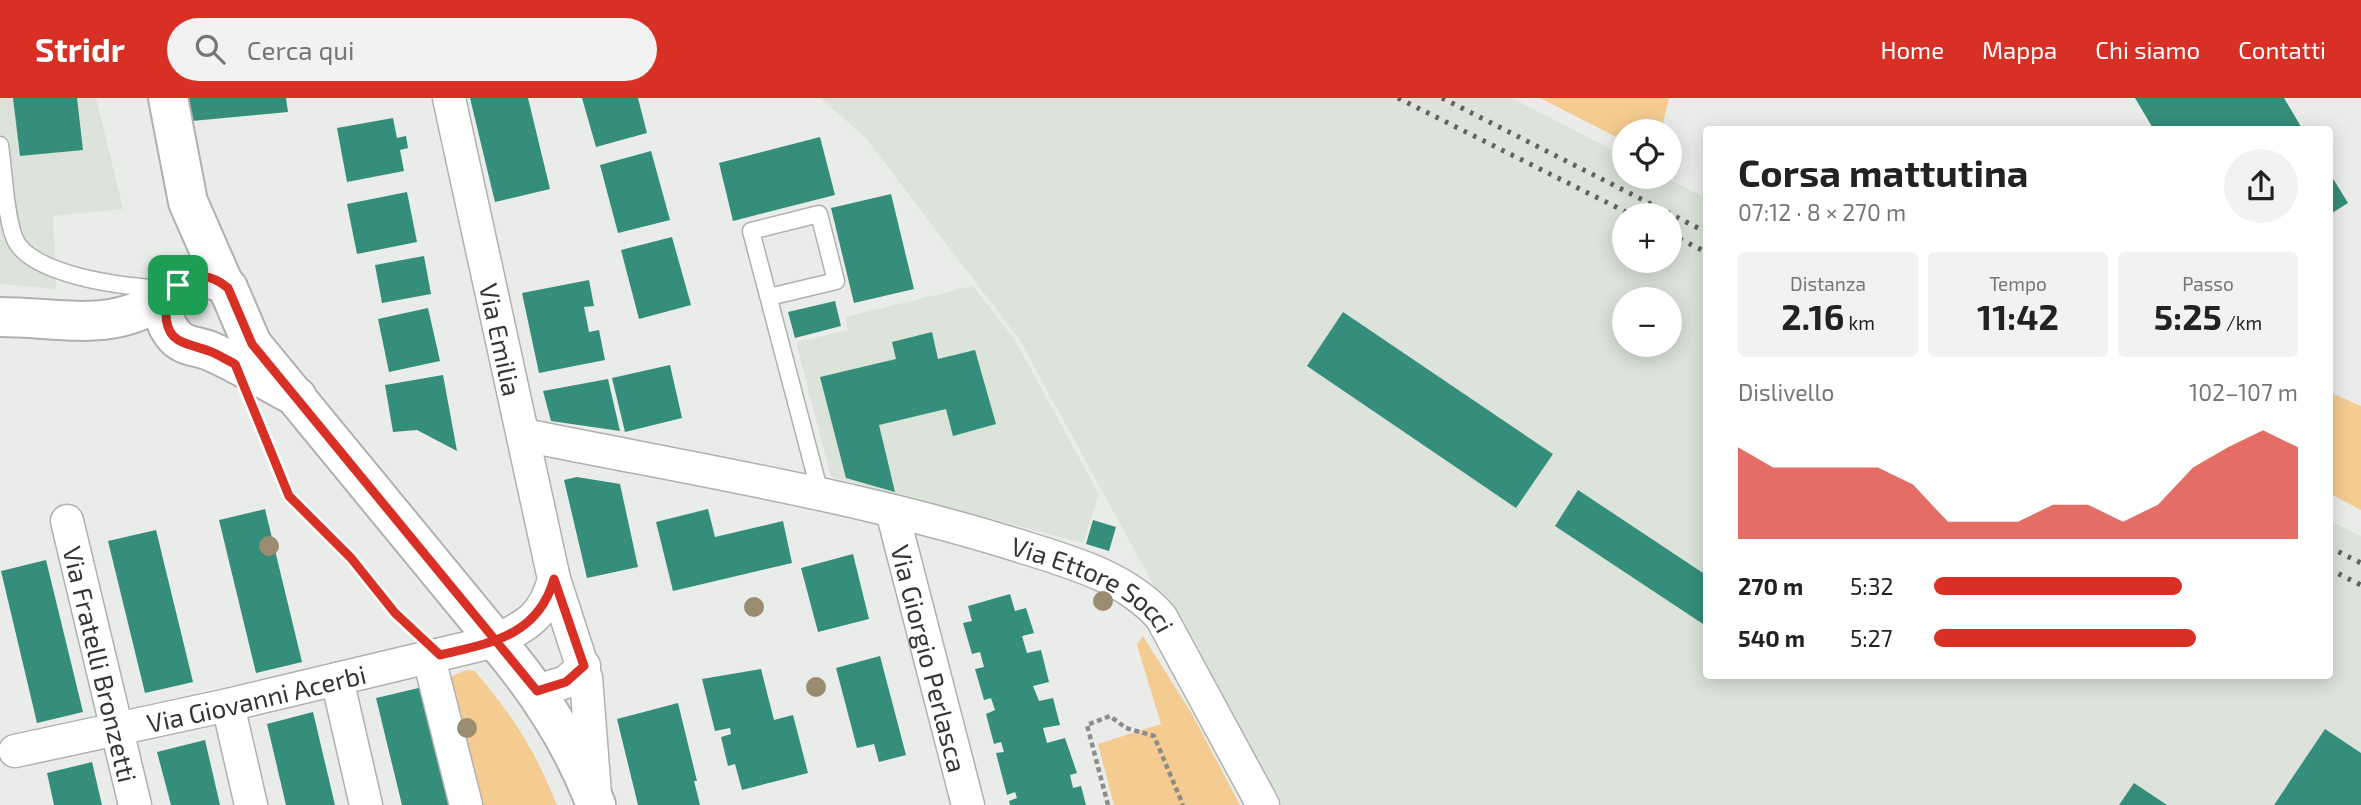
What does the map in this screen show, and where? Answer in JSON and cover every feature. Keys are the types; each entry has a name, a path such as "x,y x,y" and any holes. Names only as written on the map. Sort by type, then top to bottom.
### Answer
{"main road":[{"path":"0,317 88,321 141,313 175,288 195,276 204,276 231,297 237,322 230,335 207,352 168,326 165,313 175,288 188,202 168,98"},
{"name":"Via Emilia","path":"188,202 252,344 537,691 575,756 596,803"},
{"name":"Via Emilia","path":"88,321 207,352 297,397"}],"street":[{"name":"Via Emilia","path":"449,98 554,579 584,666 594,747 596,803"},
{"name":"Via Ettore Socci","path":"524,435 820,493 960,527 1069,562 1117,583 1152,607 1161,617 1263,805"},
{"name":"Via Giorgio Perlasca","path":"892,511 968,805"},
{"name":"Via Fratelli Bronzetti","path":"68,521 135,805"},
{"path":"496,641 535,618 548,600 554,579"},
{"name":"Via Giovanni Acerbi","path":"15,751 228,705 496,641"},
{"path":"434,657 466,805"},
{"path":"537,691 566,682 584,666"},
{"path":"337,680 366,805"},
{"path":"228,705 251,805"}],"lane":[{"path":"0,145 14,237 23,251 37,261 130,288 175,288"},
{"path":"769,297 836,281 819,214 751,231 820,493"}],"path":[{"path":"207,352 289,496 351,558 434,657"},
{"path":"1108,805 1087,725 1110,716 1126,727 1154,736 1183,805"}],"shaded area":[{"path":"0,98 96,98 123,209 53,216 56,289 0,284"},
{"path":"820,98 1512,98 1612,150 1612,189 1682,189 1682,186 1703,196 1703,679 2333,679 2333,522 2361,536 2361,805 1274,805 1019,339 865,137"},
{"path":"1540,98 1669,98 1664,119 1612,119 1612,135"},
{"path":"973,286 1015,340 1099,494 1083,543 831,477 796,342 848,330 845,317"},
{"path":"2333,394 2361,406 2361,510 2333,495"},
{"path":"1143,636 1192,714 1240,805 1114,805 1098,744 1161,724 1137,645"},
{"path":"466,670 475,671 512,719 540,766 557,805 481,805 446,679"}],"building":[{"path":"13,98 77,98 83,150 20,156"},
{"path":"189,98 286,98 288,112 192,121"},
{"path":"470,98 528,98 550,189 495,202"},
{"path":"582,98 638,98 647,133 596,147"},
{"path":"2135,98 2284,98 2301,126 2152,126"},
{"path":"393,118 397,138 406,136 408,148 400,150 404,171 347,182 337,128"},
{"path":"820,137 835,195 733,221 719,163"},
{"path":"651,151 670,220 618,233 600,165"},
{"path":"2333,179 2348,203 2333,212"},
{"path":"407,192 417,242 357,254 347,204"},
{"path":"891,194 914,289 854,303 831,208"},
{"path":"672,237 691,305 639,319 621,250"},
{"path":"424,256 431,294 382,303 375,265"},
{"path":"589,280 594,306 584,307 589,332 599,330 605,360 539,373 522,293"},
{"path":"835,301 841,326 795,338 788,312"},
{"path":"428,308 440,361 389,372 378,319"},
{"path":"1343,312 1553,454 1516,508 1307,366"},
{"path":"932,332 938,359 975,350 996,424 953,436 946,409 879,425 895,492 846,478 820,377 896,359 892,342"},
{"path":"670,365 682,418 625,432 612,378"},
{"path":"443,375 457,451 417,430 393,432 385,385"},
{"path":"608,379 620,431 551,421 543,391"},
{"path":"577,477 620,484 638,567 587,578 564,480"},
{"path":"1578,490 1703,573 1703,624 1555,526"},
{"path":"265,509 302,662 256,673 219,520"},
{"path":"708,509 715,537 783,521 792,563 673,591 656,522"},
{"path":"1093,520 1116,527 1109,551 1086,544"},
{"path":"156,530 193,682 145,693 108,541"},
{"path":"853,554 869,619 818,632 801,568"},
{"path":"46,560 83,712 37,723 1,571"},
{"path":"1010,594 1015,611 1026,608 1034,633 1022,636 1027,653 1041,650 1049,682 1033,686 1039,701 1053,698 1060,725 1043,728 1047,743 1065,738 1077,773 1070,775 1073,788 1081,786 1086,805 1010,805 1009,801 1017,798 1015,792 1007,795 996,753 1004,752 1001,742 994,744 986,714 995,710 991,698 984,700 975,669 984,667 980,652 972,654 963,623 972,621 968,606"},
{"path":"880,656 906,755 879,762 874,744 857,748 836,668"},
{"path":"761,669 774,720 793,715 808,773 742,790 735,764 728,766 721,737 731,734 730,728 715,731 702,679"},
{"path":"423,687 451,805 402,805 376,698"},
{"path":"678,703 697,781 694,781 700,805 638,805 617,719"},
{"path":"313,712 335,805 286,805 267,724"},
{"path":"2325,729 2361,753 2361,805 2274,805"},
{"path":"205,740 220,805 171,805 157,752"},
{"path":"92,762 102,805 54,805 47,773"},
{"path":"2134,783 2167,805 2119,805"}],"railway":[{"path":"1398,98 1612,205"},
{"path":"1442,98 1703,230"},
{"path":"1682,240 1703,250"},
{"path":"2333,549 2361,563"},
{"path":"2333,571 2361,585"}],"route":[{"path":"178,285 169,297 165,313 171,332 184,344 207,350 235,364 289,496 351,558 395,613 440,655 496,641 535,618 548,600 554,579 584,666 574,677 537,691 519,668 496,641 252,344 232,292 215,279 204,276 195,276 178,285"}]}
